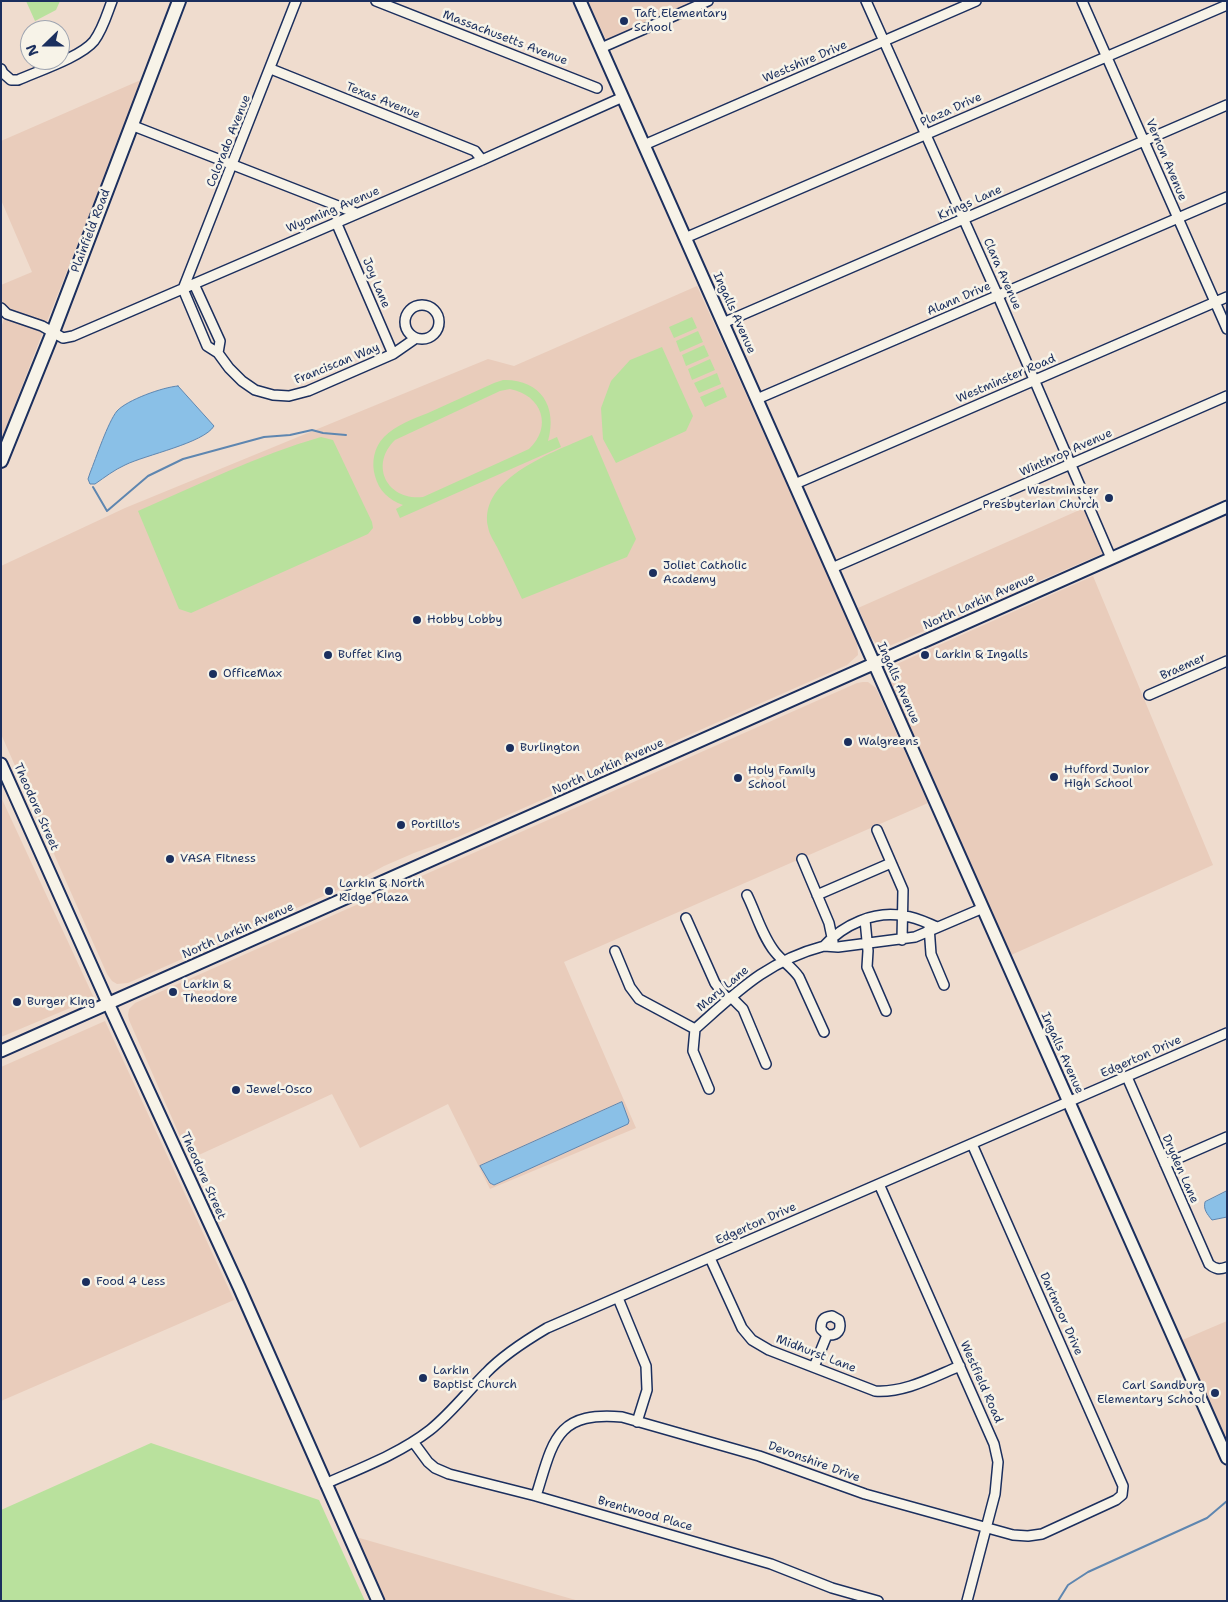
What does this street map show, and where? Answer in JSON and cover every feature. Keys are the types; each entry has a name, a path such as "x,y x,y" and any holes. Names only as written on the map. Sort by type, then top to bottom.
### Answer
{"main road":[{"name":"Plainfield Road","path":"2,455 53,332 179,1"}],"street":[{"path":"1,69 11,80 18,80 84,51 94,41 102,27 112,1"},
{"name":"Colorado Avenue","path":"183,289 271,69 296,1"},
{"name":"Massachusetts Avenue","path":"376,1 597,88"},
{"name":"Ingalls Avenue","path":"580,1 1227,1458"},
{"path":"601,48 708,1"},
{"name":"Clara Avenue","path":"866,1 998,296 1111,558"},
{"name":"Westshire Drive","path":"644,145 976,1"},
{"name":"Vernon Avenue","path":"1082,1 1227,329"},
{"name":"Plaza Drive","path":"686,238 1227,5"},
{"name":"Texas Avenue","path":"271,69 475,151 482,160"},
{"name":"Wyoming Avenue","path":"1,308 7,314 42,326 63,338 73,336 482,160 622,97"},
{"name":"Krings Lane","path":"723,323 1227,105"},
{"path":"131,125 356,213"},
{"name":"Alann Drive","path":"757,399 1227,197"},
{"name":"Joy Lane","path":"336,222 393,354"},
{"path":"194,284 222,340 218,354"},
{"path":"183,289 204,347 222,340"},
{"name":"Westminster Road","path":"795,484 1227,297"},
{"name":"Franciscan Way","path":"204,347 218,354 242,381 255,390 273,395 289,396 308,391 393,354 416,338"},
{"name":"Winthrop Avenue","path":"832,568 1227,396"},
{"name":"North Larkin Avenue","path":"1,1051 1227,507"},
{"name":"Braemer","path":"1149,695 1227,661"},
{"name":"Theodore Street","path":"1,764 108,1003 239,1287 378,1601"},
{"path":"877,830 903,890 902,940"},
{"path":"802,859 829,923 832,937"},
{"path":"817,895 891,863"},
{"path":"747,894 770,945 799,977 824,1032"},
{"name":"Mary Lane","path":"694,1030 749,981 784,961 811,950 902,940 961,919 983,908"},
{"name":"Mary Lane","path":"829,947 832,937 853,924 878,916 904,915 932,928"},
{"path":"686,918 714,983 742,1009 766,1064"},
{"path":"865,920 867,967 886,1011"},
{"path":"932,928 931,954 944,985"},
{"path":"614,952 630,987 639,999 694,1030 693,1051 708,1089"},
{"name":"Edgerton Drive","path":"325,1484 414,1442 456,1407 486,1372 526,1340 547,1328 1227,1033"},
{"name":"Dryden Lane","path":"1126,1077 1209,1264 1221,1270 1227,1267"},
{"path":"1165,1164 1227,1137"},
{"name":"Dartmoor Drive","path":"972,1144 1123,1486 1122,1494"},
{"name":"Westfield Road","path":"879,1184 994,1444 998,1462 995,1494 967,1601"},
{"name":"Midhurst Lane","path":"710,1258 742,1328 752,1340 769,1350 875,1391 888,1392 904,1389 960,1366"},
{"path":"618,1298 646,1366 647,1390 637,1422"},
{"path":"814,1367 827,1336"},
{"name":"Devonshire Drive","path":"536,1496 553,1442 568,1426 583,1418 603,1416 622,1418 785,1464 865,1494 1021,1536 1042,1534 1116,1500 1122,1494"},
{"name":"Brentwood Place","path":"414,1442 428,1462 435,1468 448,1474 536,1496 771,1564 832,1588 878,1601"}],"shaded area":[{"name":"Taft Elementary School","path":"588,1 697,1 606,40"},
{"path":"143,79 1,441 1,328 4,319 1,308 1,285 32,272 1,200 1,141"},
{"path":"697,286 857,640 858,655 847,665 458,837 384,866 353,883 128,983 117,984 112,981 107,974 1,734 1,566 125,508 488,359 514,366"},
{"path":"1093,504 1113,549 887,647 878,646 871,637 858,608"},
{"name":"Hufford Junior High School","path":"1093,576 1213,865 1011,955 891,688 890,678 893,669 899,663"},
{"path":"868,682 876,688 928,803 564,962 636,1128 490,1189 448,1104 360,1148 332,1094 190,1159 129,1020 129,1009 135,1003 857,683"},
{"path":"1,797 94,998 1,1037"},
{"path":"105,1021 234,1300 1,1401 1,1067"},
{"name":"Carl Sandburg Elementary School","path":"1227,1321 1227,1446 1180,1341"},
{"path":"356,1537 579,1601 385,1601"}],"green space":[{"path":"26,1 60,1 56,10 35,20"},
{"path":"692,317 697,328 674,338 669,327"},
{"path":"698,331 703,342 680,352 676,341"},
{"path":"704,345 709,356 686,366 682,355"},
{"path":"662,347 693,416 686,431 616,463 603,439 601,408 611,381 630,360"},
{"path":"710,359 715,370 692,380 688,369"},
{"path":"717,373 721,384 699,393 694,383"},
{"path":"503,380 516,381 527,384 536,390 548,406 550,428 548,441 557,437 561,447 400,518 396,509 403,505 385,494 375,476 373,466 374,455 378,445 384,437 405,423","holes":["510,389 521,392 536,405 542,422 541,431 529,449 423,497 410,497 391,487 383,470 383,460 387,450 395,440 500,391"]},
{"path":"723,387 727,397 705,407 700,397"},
{"path":"592,435 636,539 627,557 522,599 489,532 488,509 495,494 507,480 523,468"},
{"path":"321,437 333,440 372,522 373,528 368,534 191,613 179,609 138,511 251,461"},
{"path":"151,1443 319,1500 365,1601 1,1601 1,1510"}],"water":[{"path":"178,386 214,426 199,438 134,461 113,471 95,484 90,484 88,479 90,473 106,431 117,411 146,395"},
{"path":"622,1102 629,1121 628,1124 494,1185 490,1183 480,1166"},
{"path":"1227,1191 1227,1217 1212,1220 1205,1209 1205,1202"}],"waterway":[{"path":"93,487 107,511 148,476 183,459 264,437 290,435 312,430 346,435"},
{"path":"1058,1601 1068,1585 1088,1572 1207,1518 1227,1501"}],"place":[{"name":"Taft Elementary School","path":"624,21"},
{"name":"Westminster Presbyterian Church","path":"1109,498"},
{"name":"Joliet Catholic Academy","path":"653,573"},
{"name":"Hobby Lobby","path":"417,620"},
{"name":"Buffet King","path":"328,655"},
{"name":"Larkin & Ingalls","path":"925,655"},
{"name":"OfficeMax","path":"213,674"},
{"name":"Walgreens","path":"848,742"},
{"name":"Burlington","path":"510,748"},
{"name":"Hufford Junior High School","path":"1054,777"},
{"name":"Holy Family School","path":"738,778"},
{"name":"Portillo's","path":"401,825"},
{"name":"VASA Fitness","path":"170,859"},
{"name":"Larkin & North Ridge Plaza","path":"329,891"},
{"name":"Larkin & Theodore","path":"173,992"},
{"name":"Burger King","path":"17,1002"},
{"name":"Jewel-Osco","path":"236,1090"},
{"name":"Food 4 Less","path":"86,1282"},
{"name":"Larkin Baptist Church","path":"423,1378"},
{"name":"Carl Sandburg Elementary School","path":"1215,1393"}]}
